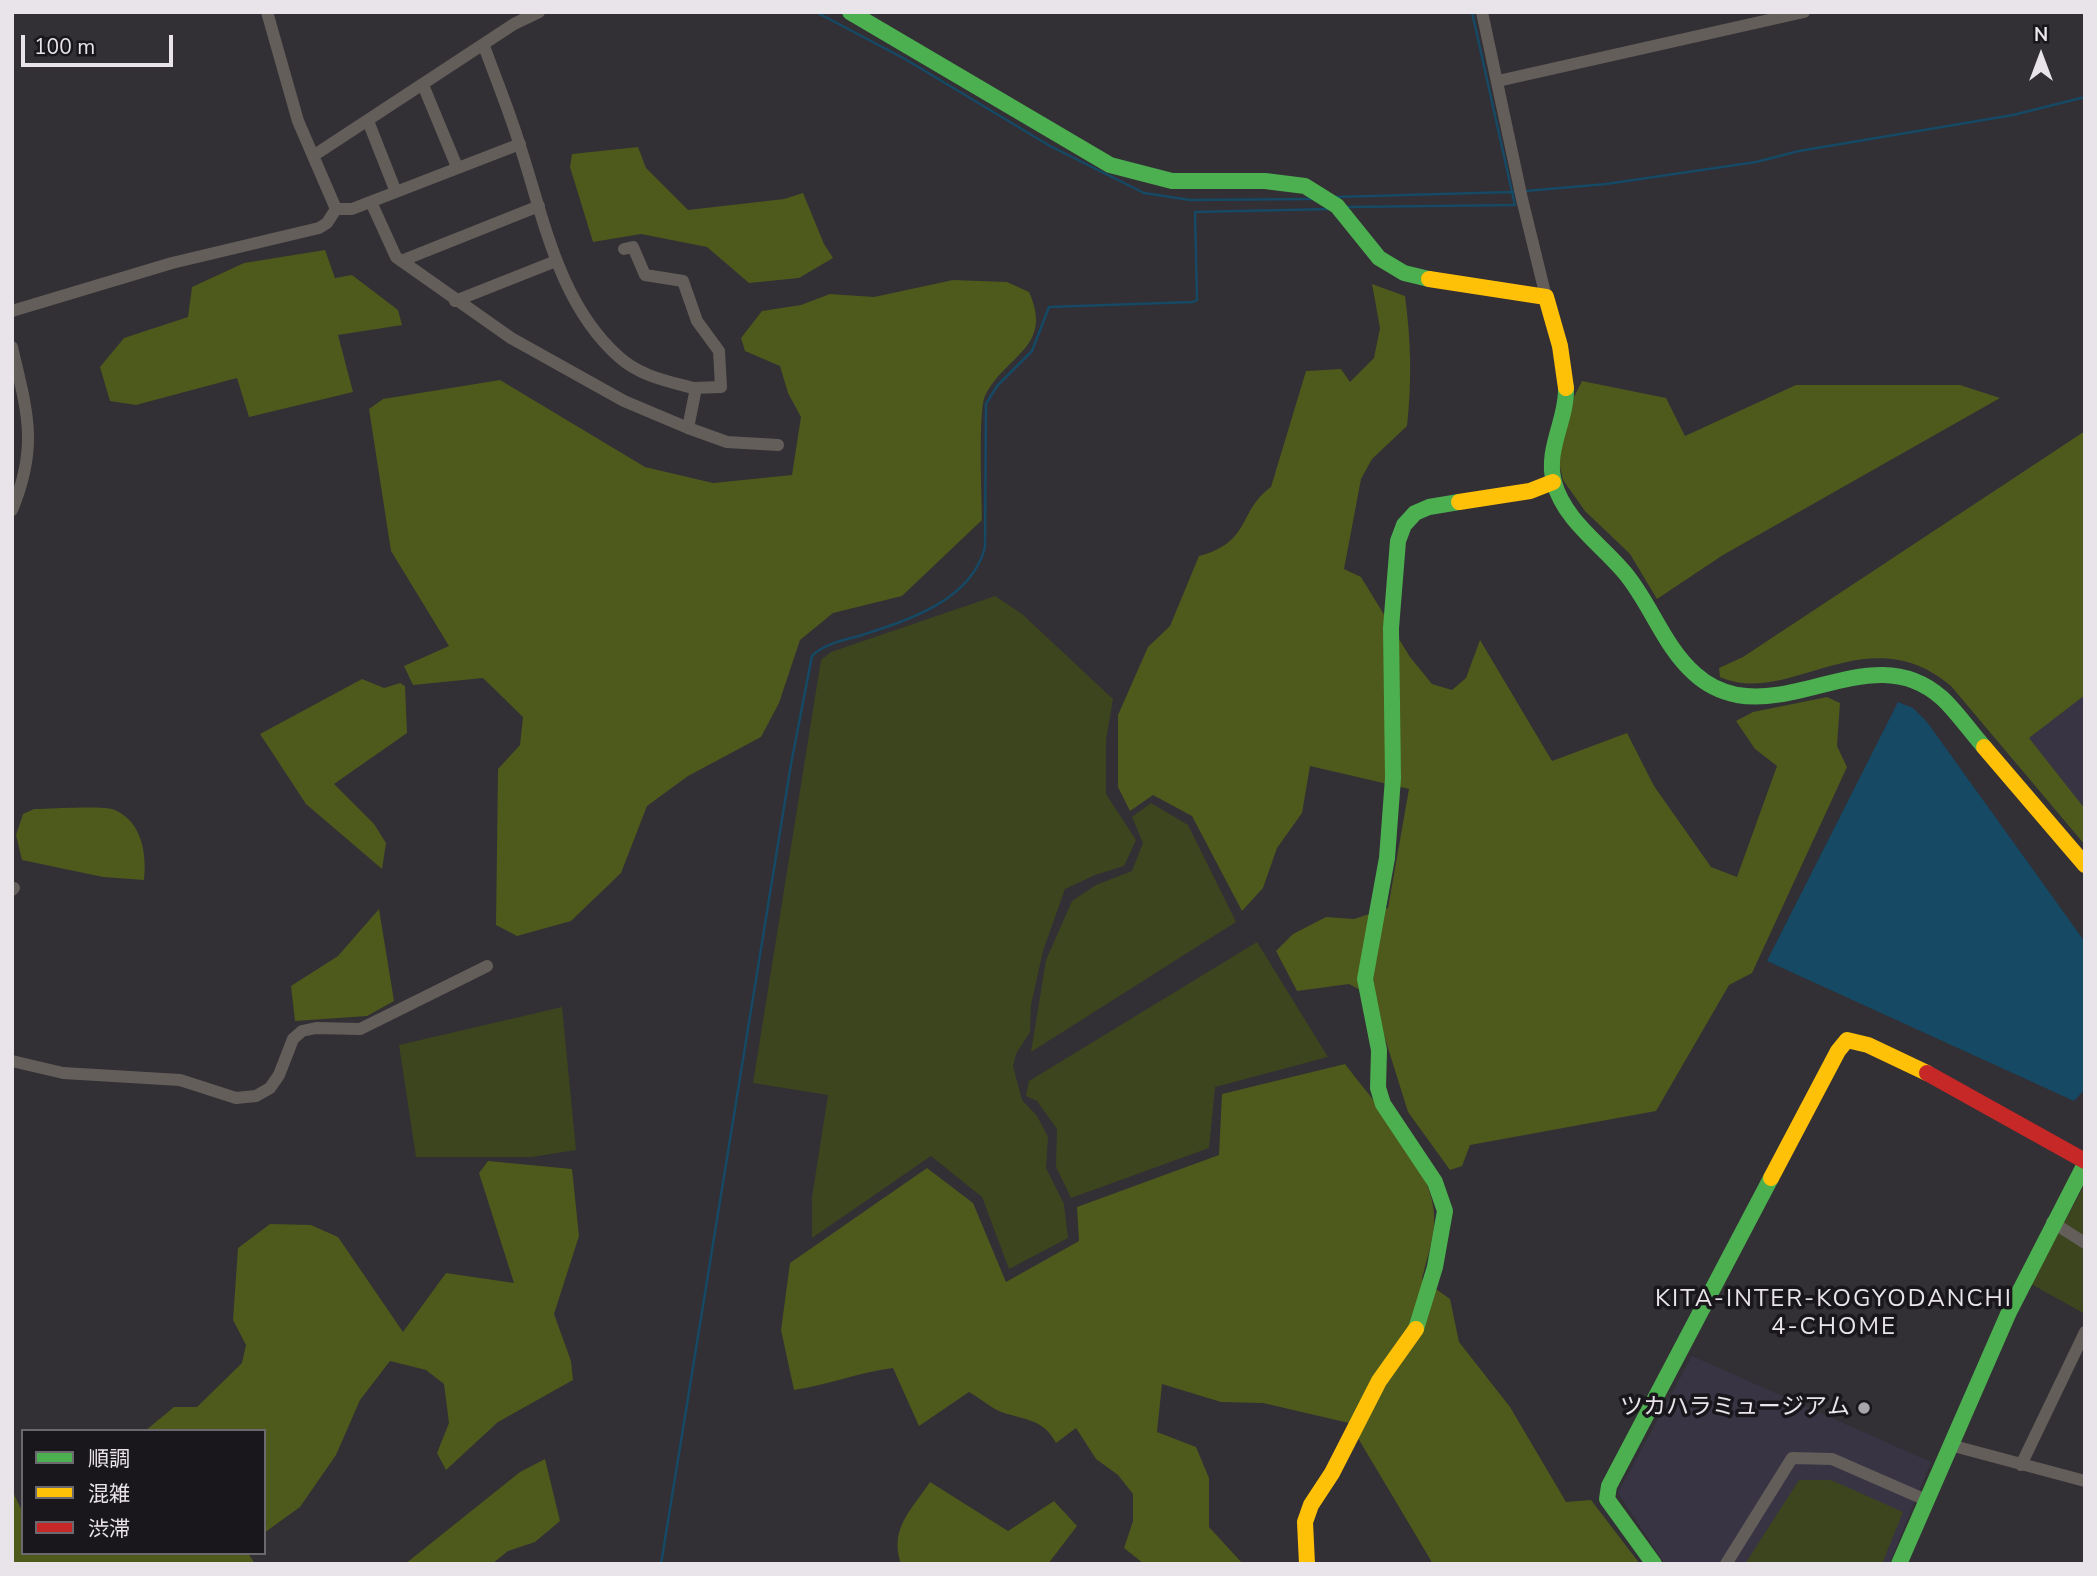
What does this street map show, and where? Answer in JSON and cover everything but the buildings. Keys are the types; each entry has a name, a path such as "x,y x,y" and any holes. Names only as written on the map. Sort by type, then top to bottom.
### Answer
{"street":[{"path":"267,12 298,121 336,209"},
{"path":"313,156 514,24 539,12"},
{"path":"850,12 1110,165 1172,181 1265,181 1305,186 1337,206 1379,258 1404,273 1446,283 1546,297"},
{"path":"1482,12 1499,81 1522,199 1565,369 1566,399 1551,460 1553,482 1562,502 1628,576 1667,641 1697,677 1719,692 1740,698 1795,693 1866,672 1891,673 1918,682 1941,697 2085,866"},
{"path":"1499,81 1804,12"},
{"path":"484,46 520,144 556,261 575,300 619,357 651,376 693,388 726,386 719,351 697,321 685,284 645,275 633,247 624,248"},
{"path":"423,85 457,167"},
{"path":"368,121 396,192"},
{"path":"336,209 343,211 371,202 520,144"},
{"path":"371,202 392,253 401,261 455,301 571,373 624,401 727,442 778,445"},
{"path":"401,261 539,206"},
{"path":"12,311 173,263 319,228 327,223 336,209"},
{"path":"455,301 556,261"},
{"path":"12,347 29,420 30,441 25,480 12,510"},
{"path":"688,428 693,388"},
{"path":"1307,1564 1305,1522 1311,1505 1332,1473 1379,1381 1415,1331 1435,1268 1446,1211 1435,1182 1383,1104 1378,1088 1379,1050 1365,979 1387,858 1393,778 1391,628 1398,541 1404,525 1415,513 1429,507 1530,491 1553,482"},
{"path":"12,1061 62,1073 172,1079 236,1098 256,1096 270,1088 279,1075 293,1039 302,1031 316,1028 360,1029 487,966"},
{"path":"1654,1564 1607,1499 1609,1486 1838,1051 1847,1040 1868,1045 1957,1087 2085,1163 2052,1222 1995,1338 1899,1564"},
{"path":"2052,1222 2085,1243"},
{"path":"2021,1465 2085,1332"},
{"path":"1950,1446 2085,1481"},
{"path":"1726,1564 1792,1458 1832,1459 1926,1500"}],"shaded area":[{"path":"2085,547 2085,827 1942,664"},
{"path":"1692,1356 1931,1462 1889,1564 1665,1564 1618,1493"}],"green space":[{"path":"638,147 646,168 688,210 784,199 803,193 824,244 833,258 799,278 749,283 707,247 641,234 593,242 570,167 572,154"},
{"path":"325,250 335,278 352,275 398,310 402,325 338,335 353,392 249,417 237,378 136,405 110,401 100,367 124,338 188,317 192,287 244,263"},
{"path":"953,280 1007,282 1029,292 1035,311 1036,326 1032,338 985,396 981,436 982,520 902,596 833,613 800,640 779,703 761,737 688,776 647,806 621,873 571,921 517,936 496,925 498,769 520,745 523,717 483,678 413,685 404,666 449,646 391,551 369,409 383,399 500,380 645,467 713,483 792,475 801,417 788,393 780,366 745,351 741,338 762,311 801,305 830,294 874,297"},
{"path":"1372,284 1405,296 1410,361 1407,426 1372,459 1361,479 1344,569 1361,577 1410,657 1432,684 1452,690 1466,678 1480,640 1552,761 1627,733 1654,786 1711,867 1737,877 1777,766 1755,749 1736,721 1753,712 1827,697 1840,703 1837,746 1847,767 1752,973 1729,985 1656,1111 1470,1145 1462,1166 1450,1170 1408,1112 1383,1032 1376,998 1349,984 1297,991 1276,951 1293,934 1326,917 1354,919 1388,908 1409,789 1310,766 1302,813 1277,848 1263,888 1242,911 1192,816 1153,795 1130,811 1118,787 1118,715 1148,647 1170,626 1199,556 1228,543 1236,535 1253,506 1271,487 1306,371 1341,369 1350,382 1374,358 1380,328"},
{"path":"1582,381 1666,398 1685,436 1796,385 1960,385 2000,398 1723,555 1657,599 1630,554 1585,511 1563,480 1558,458 1571,403"},
{"path":"2085,431 2085,695 2029,738 2085,809 2085,845 1951,686 1920,666 1889,659 1859,660 1773,681 1746,683 1720,677 1719,668 1743,657"},
{"path":"995,596 1022,614 1113,699 1106,740 1106,794 1136,840 1124,866 1095,875 1065,889 1043,951 1031,1005 1030,1032 1016,1054 1013,1066 1022,1100 1037,1116 1048,1137 1046,1168 1064,1204 1068,1238 1009,1269 982,1197 931,1156 812,1238 812,1197 828,1095 753,1083 821,660 831,652"},
{"path":"362,679 384,688 400,683 405,686 407,733 334,784 374,824 386,843 382,869 306,804 260,734"},
{"path":"1151,803 1188,825 1236,922 1031,1052 1046,960 1072,901 1096,885 1132,871 1143,843 1132,817"},
{"path":"100,808 115,810 124,815 141,840 145,860 144,880 103,877 22,860 16,835 23,814 34,809"},
{"path":"379,909 394,1001 367,1016 295,1021 291,986 338,956"},
{"path":"1257,942 1328,1057 1215,1087 1209,1148 1071,1198 1056,1167 1057,1129 1037,1101 1026,1096 1029,1081"},
{"path":"562,1007 576,1150 532,1157 416,1157 399,1045"},
{"path":"1345,1064 1403,1140 1427,1184 1433,1205 1434,1226 1422,1279 1450,1299 1459,1342 1510,1407 1566,1502 1591,1500 1640,1564 1433,1564 1349,1423 1263,1403 1221,1402 1162,1384 1157,1432 1196,1447 1209,1478 1209,1527 1243,1564 1144,1564 1124,1548 1133,1521 1133,1494 1118,1475 1096,1459 1076,1428 1056,1443 1040,1425 1000,1411 969,1392 919,1426 893,1368 794,1390 781,1330 790,1263 927,1168 973,1203 1006,1282 1079,1241 1077,1207 1219,1155 1222,1094"},
{"path":"488,1161 572,1169 579,1236 554,1314 571,1361 573,1380 498,1422 446,1470 437,1453 449,1423 444,1384 426,1370 390,1361 360,1400 336,1455 300,1507 266,1532 266,1429 147,1429 174,1407 197,1407 242,1363 246,1345 233,1320 238,1248 270,1224 311,1225 338,1237 403,1332 446,1273 514,1283 479,1173"},
{"path":"2085,1184 2085,1314 2031,1284"},
{"path":"545,1459 560,1521 535,1542 508,1551 492,1564 405,1564 520,1472"},
{"path":"1799,1480 1831,1480 1903,1512 1882,1564 1745,1564"},
{"path":"930,1482 1008,1531 1054,1501 1077,1526 1048,1564 901,1564 898,1551 900,1530 909,1511"},
{"path":"12,1490 21,1509 21,1555 249,1555 255,1564 12,1564"}],"water":[{"path":"1898,702 1913,708 1927,722 2085,942 2085,1089 2074,1101 1767,961"}],"waterway":[{"path":"816,12 905,59 1050,146 1144,193 1190,200 1311,199"},
{"path":"1335,197 1512,192 1472,12"},
{"path":"1526,191 1606,184 1756,162 1799,151 2013,115 2085,97"},
{"path":"1347,207 1515,205 1512,192 1516,192"},
{"path":"661,1564 791,764 812,656 829,645 918,615 953,594 967,581 978,565 985,547 986,404 997,386 1032,351 1049,307 1193,302 1197,300 1195,212 1330,209"}],"traffic: fast":[{"path":"850,12 1110,165 1172,181 1265,181 1305,186 1337,206 1379,258 1404,273 1429,279"},
{"path":"1566,388 1552,458 1554,482 1559,496 1584,531 1625,573 1675,651 1695,674 1726,692 1763,696 1790,693 1868,676 1894,676 1918,682 1942,698 1984,747"},
{"path":"1416,1329 1435,1267 1445,1211 1435,1182 1383,1104 1378,1088 1379,1050 1365,979 1387,858 1393,778 1391,628 1398,541 1404,525 1415,513 1429,507 1459,502"},
{"path":"1899,1564 2009,1312 2085,1164"},
{"path":"1654,1564 1607,1499 1609,1486 1771,1178"}],"traffic: slow":[{"path":"1429,279 1546,297 1560,346 1566,388"},
{"path":"1459,502 1530,491 1553,482"},
{"path":"1984,747 2085,865"},
{"path":"1771,1178 1838,1051 1847,1040 1868,1045 1927,1073"},
{"path":"1307,1564 1305,1522 1311,1505 1332,1473 1379,1381 1416,1329"}],"traffic: jam":[{"path":"1927,1073 2085,1161"}],"place":[{"name":"ツカハラミュージアム","path":"1864,1408"}],"district":[{"name":"KITA-INTER-KOGYODANCHI 4-CHOME","path":"1834,1314"}]}
